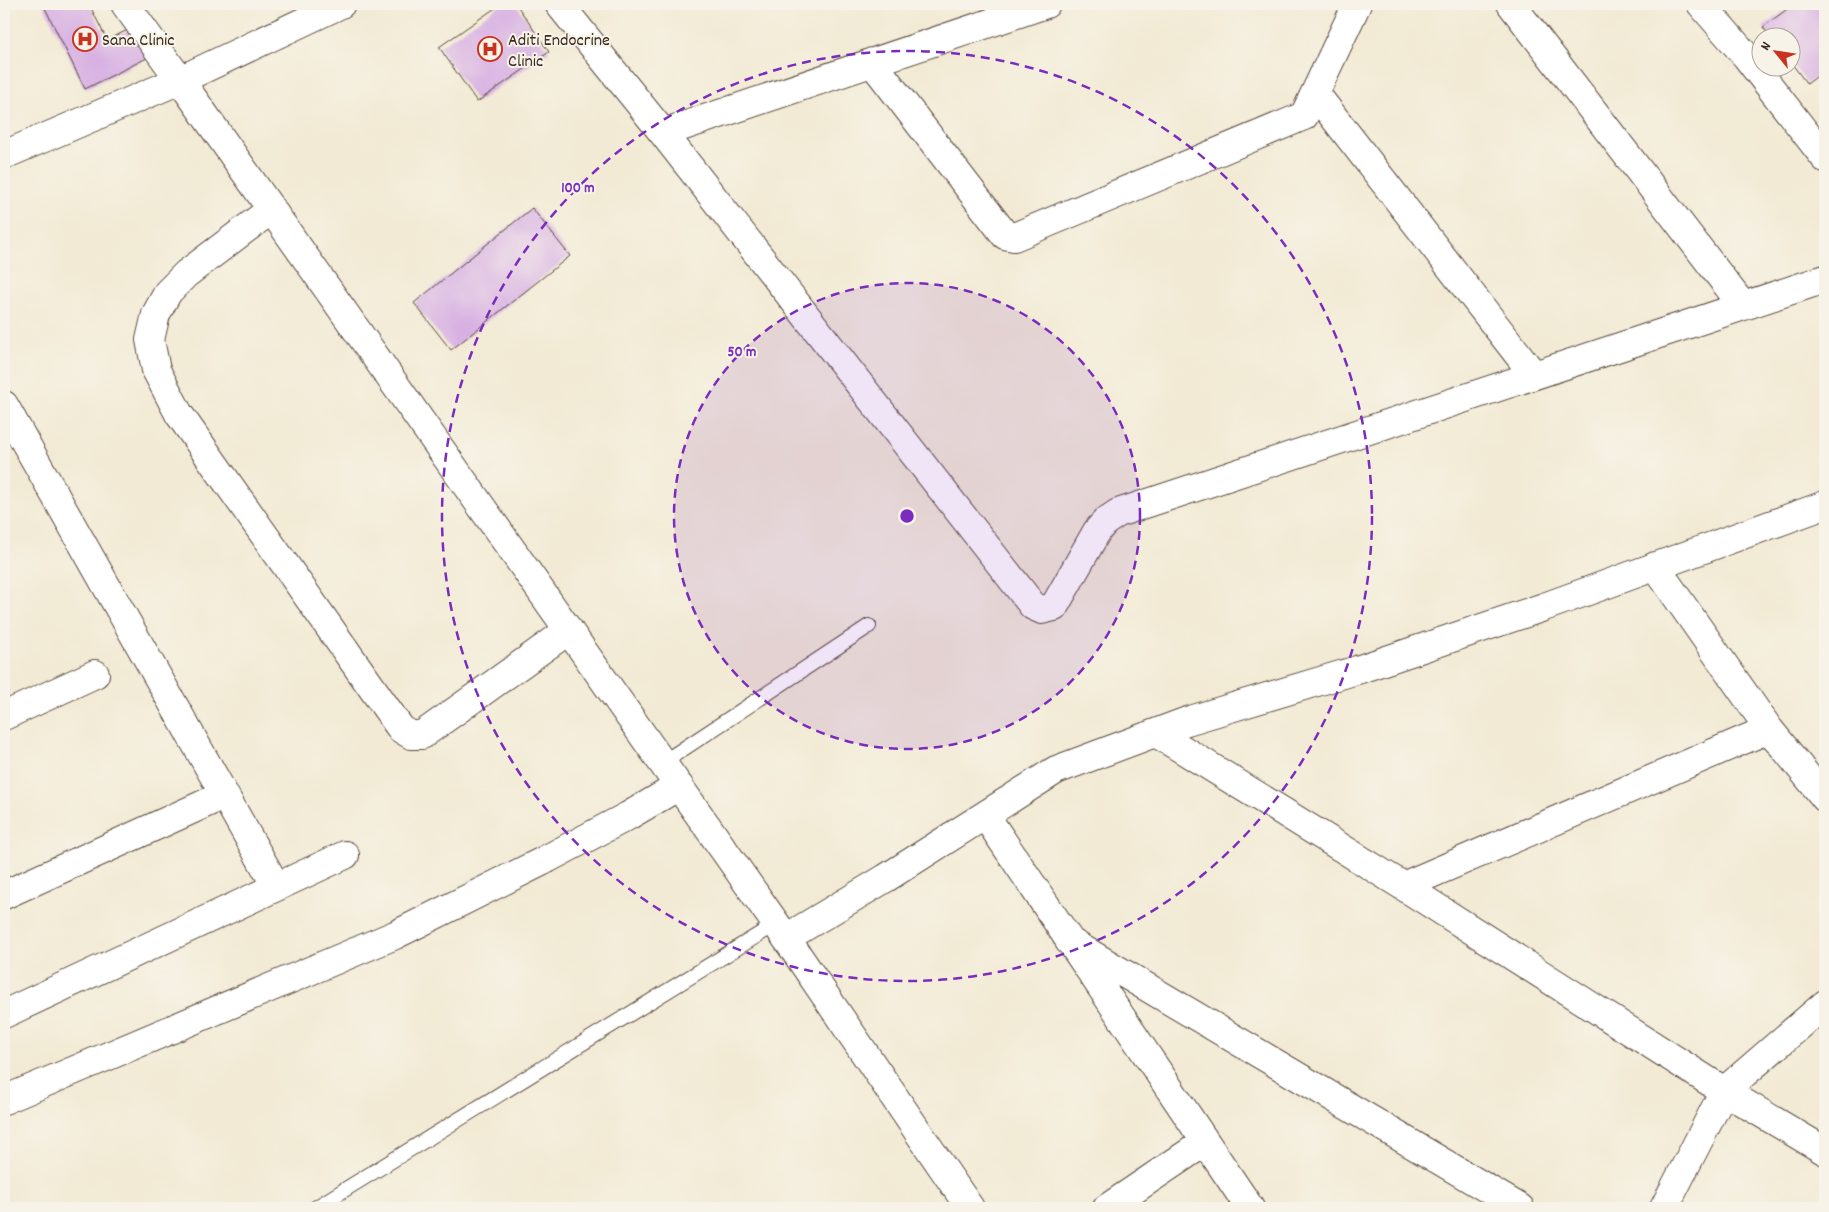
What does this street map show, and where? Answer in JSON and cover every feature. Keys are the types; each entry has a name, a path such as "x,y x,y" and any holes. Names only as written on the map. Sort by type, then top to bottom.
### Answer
{"street":[{"path":"125,4 272,209 781,931 970,1208"},
{"path":"4,155 180,80 340,4"},
{"path":"559,4 663,133 1033,606 1042,610 1054,607 1097,531 1106,521 1118,513 1825,279"},
{"path":"663,133 1046,4"},
{"path":"872,62 1005,235 1014,237 1304,116 1357,4"},
{"path":"1511,4 1743,306"},
{"path":"1701,4 1746,56 1825,158"},
{"path":"1315,92 1534,375"},
{"path":"272,209 186,274 168,292 156,314 150,340 156,370 179,414 401,729 411,735 422,735 569,630"},
{"path":"4,405 276,886"},
{"path":"781,931 886,878 1056,770 1187,721 1357,670 1544,607 1825,505"},
{"path":"1655,566 1769,729 1825,798"},
{"path":"4,716 96,674"},
{"path":"1404,886 1769,729"},
{"path":"1156,733 1404,886 1724,1091 1825,1151"},
{"path":"4,1100 395,935 550,857 628,816 679,786"},
{"path":"4,895 224,795"},
{"path":"985,815 1250,1208"},
{"path":"4,1014 345,854"},
{"path":"1069,941 1520,1208"},
{"path":"1664,1208 1724,1091 1825,1004"},
{"path":"1107,1208 1205,1142"}],"lane":[{"path":"662,763 869,626"},
{"path":"315,1208 781,931"}],"building":[{"path":"43,4 89,4 107,40 138,25 153,55 85,89"},
{"path":"501,4 516,4 549,52 477,102 439,47"},
{"path":"1794,4 1825,4 1825,70 1807,84 1802,77 1802,28 1763,27"},
{"path":"532,208 570,256 451,350 414,303"}],"place":[{"name":"Sana Clinic","path":"85,39"},
{"name":"Aditi Endocrine Clinic","path":"490,49"}]}
